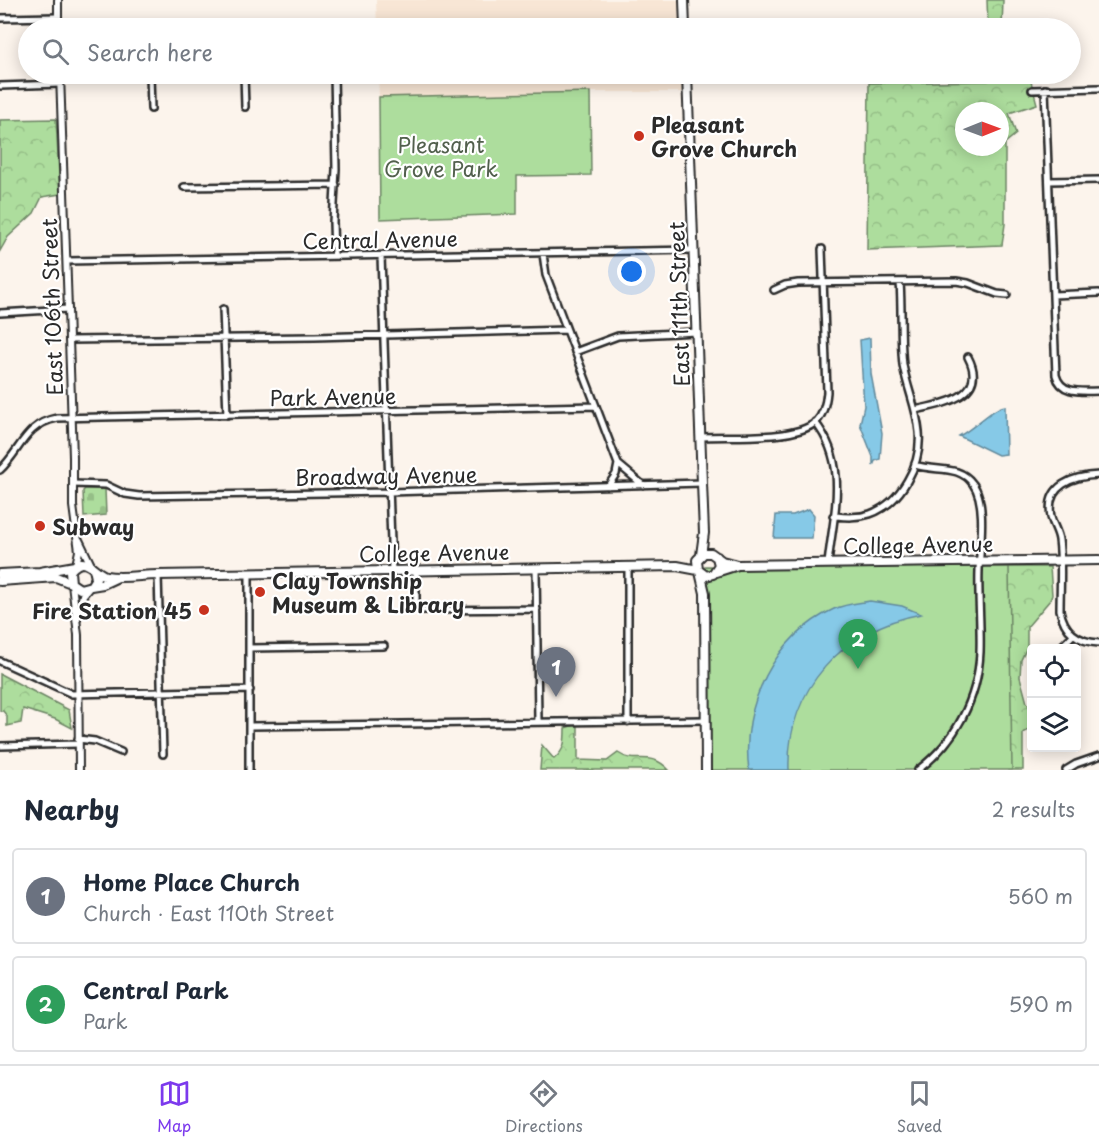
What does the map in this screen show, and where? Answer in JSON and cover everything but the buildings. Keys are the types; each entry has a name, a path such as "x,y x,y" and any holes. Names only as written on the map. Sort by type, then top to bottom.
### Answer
{"main road":[{"path":"684,0 685,18"},
{"name":"East 111th Street","path":"687,84 704,533 700,556"},
{"name":"East 111th Street","path":"704,533 716,556"},
{"path":"705,593 708,582 719,565 716,556 708,552 700,556 696,564 705,593 706,770"},
{"name":"College Avenue","path":"677,566 700,556"},
{"name":"College Avenue","path":"716,556 738,565"},
{"name":"College Avenue","path":"715,573 738,565 1099,560"},
{"path":"0,574 40,572 84,563 93,568 96,578 90,588 80,589 56,577 0,581"},
{"path":"72,584 70,574 75,565"},
{"name":"College Avenue","path":"93,568 106,576 119,577 677,566 699,571"},
{"path":"699,571 706,576 715,573"},
{"name":"College Avenue","path":"90,588 119,577"}],"street":[{"path":"0,18 58,16 58,0"},
{"path":"0,86 60,84"},
{"name":"East 106th Street","path":"60,84 73,506 79,539 79,555 75,565"},
{"path":"150,84 151,109"},
{"path":"244,84 245,107"},
{"path":"334,84 336,185 333,222 334,256"},
{"path":"1032,90 1099,88"},
{"path":"1045,89 1056,375 1060,384 1067,389 1099,391"},
{"path":"1049,181 1099,180"},
{"path":"184,187 336,185"},
{"path":"701,437 739,437 794,431 815,422 822,413 826,399 822,249"},
{"name":"Central Avenue","path":"67,261 694,250"},
{"path":"543,254 545,271 566,330 618,464 643,485"},
{"path":"381,256 392,571"},
{"path":"834,516 862,516 880,509 896,496 915,465 919,437 903,360 900,282"},
{"path":"774,290 790,284 964,282 1007,295"},
{"path":"1053,295 1099,293"},
{"path":"0,313 68,309"},
{"path":"223,309 227,415"},
{"path":"69,340 566,330"},
{"path":"575,352 623,335 697,332"},
{"path":"915,410 952,401 966,391 971,385 973,375 968,357"},
{"name":"Park Avenue","path":"0,470 36,426 45,420 57,418 596,406"},
{"path":"815,422 832,451 837,468 828,564"},
{"path":"608,486 616,474 618,464"},
{"path":"915,465 955,471 964,475 973,484 980,502 980,656 973,692 965,714 954,732 939,751 918,770"},
{"path":"1099,475 1074,477 1055,493 1051,505 1051,517 1059,538 1060,610 1063,621 1073,635 1085,641 1099,643"},
{"name":"Broadway Avenue","path":"73,484 104,484 125,494 139,496 702,483"},
{"name":"East 106th Street","path":"79,539 93,568"},
{"path":"628,567 628,722"},
{"path":"536,568 538,722"},
{"path":"416,571 416,602 421,610 537,609"},
{"path":"249,573 249,770"},
{"path":"158,575 163,754"},
{"path":"72,584 77,619 79,770"},
{"path":"77,619 83,595 90,588"},
{"path":"1064,644 1073,635"},
{"path":"250,648 384,646"},
{"path":"0,661 68,693 250,690"},
{"path":"250,726 706,720"},
{"path":"0,746 92,740 121,752"},
{"path":"1066,770 1099,756"}],"shaded area":[{"path":"376,0 681,0 682,18 377,18"},
{"path":"378,84 685,84 685,92 593,92 379,97"}],"green space":[{"path":"987,0 1003,0 1002,18 988,18"},
{"path":"869,84 1032,84 1037,104 1009,113 1009,102 955,102 955,156 1005,156 1005,224 1002,245 867,250"},
{"name":"Pleasant Grove Park","path":"590,92 591,175 517,176 517,214 380,219 379,97"},
{"path":"1009,113 1016,134 1009,140"},
{"path":"56,119 60,194 42,197 34,213 8,237 0,251 0,120"},
{"path":"85,489 105,489 106,515 84,517 83,491"},
{"path":"705,566 1009,567 1012,770 707,770"},
{"path":"1004,567 1050,567 1052,595 1027,627 1027,647 1021,660 1020,677 1027,703 1027,731 1023,733 1023,770 1008,770"},
{"path":"0,674 69,710 72,728 55,719 23,709 21,723 7,726 7,716 0,711"},
{"path":"578,725 578,760 607,761 618,753 625,757 655,760 669,770 540,770 542,745 554,759 564,745 565,728"}],"water":[{"path":"870,338 871,374 882,433 880,459 875,461 873,466 873,457 860,424 864,406 860,340"},
{"path":"1005,406 1006,454 998,455 959,436 994,411"},
{"path":"809,509 814,515 812,538 774,538 776,515 793,515"},
{"path":"870,601 902,606 921,614 893,621 867,633 845,648 825,667 809,689 798,713 791,741 789,770 749,770 750,722 756,698 779,655 813,621 838,607"}],"place":[{"name":"Pleasant Grove Church","path":"639,136"},
{"name":"Subway","path":"40,526"},
{"name":"Clay Township Museum & Library","path":"260,592"},
{"name":"Fire Station 45","path":"204,610"},
{"name":"Central Park","path":"858,669"},
{"name":"Home Place Church","path":"556,697"}]}
